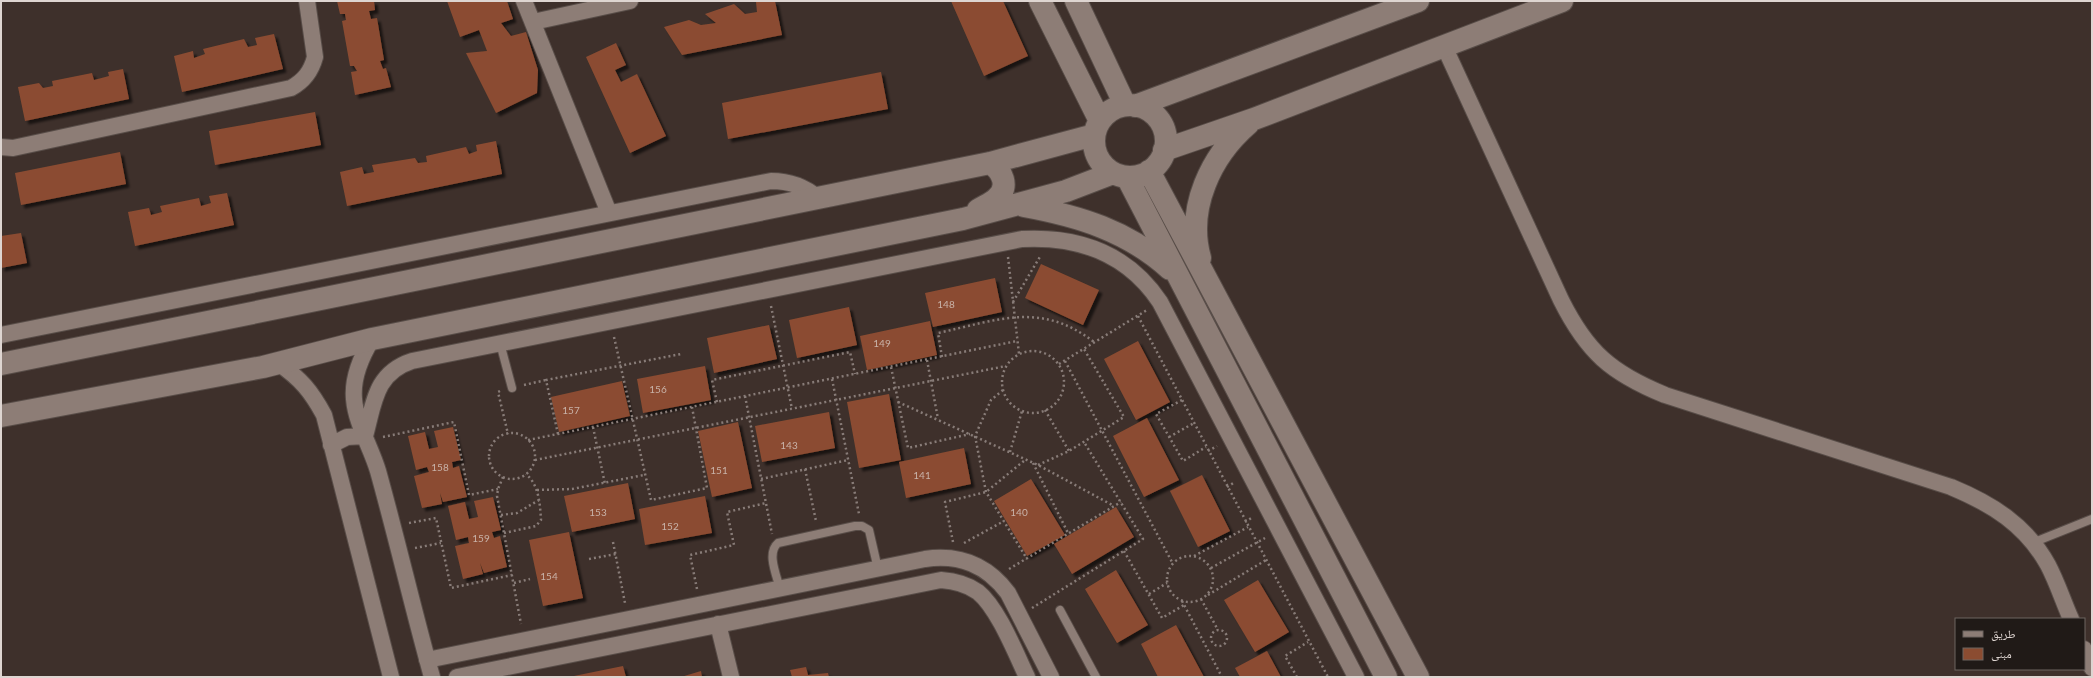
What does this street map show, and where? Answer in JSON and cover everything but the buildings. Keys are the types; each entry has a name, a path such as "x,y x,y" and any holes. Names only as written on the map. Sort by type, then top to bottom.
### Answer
{"street":[{"path":"1,148 21,146 294,86 304,79 309,73 314,57 307,1"},
{"path":"524,1 609,213"},
{"path":"533,22 630,1"},
{"path":"1040,1 1097,128"},
{"path":"1,416 278,363 372,339 963,219 1120,175 1139,176 1149,171 1159,162 1164,150 1165,135 1160,121 1149,111 1130,105 1076,1"},
{"path":"1386,677 1178,275 1120,175 1101,163 1097,157 1093,142 1097,128 1111,110 1130,105 1418,1"},
{"path":"1164,150 1254,119 1562,1"},
{"path":"1444,46 1574,326 1591,349 1613,369 1638,384 1665,395 1951,487 1982,500 2009,519 2032,542 2048,565 2071,618"},
{"path":"1206,278 1199,254 1197,228 1201,197 1207,178 1218,156 1234,136 1254,119"},
{"path":"1,364 990,164 1097,128"},
{"path":"963,219 997,198 1001,192 1003,179 1000,172 990,164"},
{"path":"1149,171 1418,677"},
{"path":"1,335 771,181 793,183 806,189 818,198"},
{"path":"1017,205 1074,216 1116,232 1154,254 1178,275"},
{"path":"366,438 377,389 388,374 395,368 412,361 1022,239 1064,240 1085,245 1111,256 1139,277 1160,302 1356,677"},
{"path":"372,339 361,357 355,378 353,399 378,471 432,677"},
{"path":"278,363 297,376 313,394 324,415 391,677"},
{"path":"1248,409 1270,399"},
{"path":"331,445 347,437 366,438"},
{"path":"427,660 939,557 957,559 978,566 995,578 1008,592 1052,677"},
{"path":"457,677 932,581 951,581 969,587 985,598 1028,677"},
{"path":"718,624 731,677"},
{"path":"2085,651 2092,668"}],"lane":[{"path":"500,343 512,388"},
{"path":"2032,542 2092,519"},
{"path":"780,589 772,554 774,546 778,543 855,526 862,526 869,530 878,569"},
{"path":"1060,610 1096,677"}],"path":[{"path":"1013,302 1050,239"},
{"path":"1006,242 1018,354"},
{"path":"768,290 792,409"},
{"path":"1058,364 1160,302"},
{"path":"942,357 938,333 1014,317 1029,316 1057,321 1083,334 1094,342"},
{"path":"1138,316 1256,543 1302,625 1308,642 1328,677"},
{"path":"611,321 644,476 651,500 707,488 692,407"},
{"path":"528,440 1017,341"},
{"path":"1038,465 1069,451 1124,417 1084,349"},
{"path":"717,402 712,380 850,352 855,374"},
{"path":"1026,352 1040,352 1054,359 1058,364 1064,379 1062,394 1052,406 1045,410 1030,412 1022,410 1010,402 1003,390 1002,382 1006,366 1018,354 1026,352"},
{"path":"558,434 546,380 681,354"},
{"path":"927,360 938,420"},
{"path":"1065,360 1101,431 1173,564"},
{"path":"535,460 1006,366"},
{"path":"891,367 908,448 970,434"},
{"path":"832,379 862,526"},
{"path":"1003,390 991,400 975,436 986,492 1027,559"},
{"path":"745,396 774,546"},
{"path":"1182,400 1156,414 1182,461 1206,447"},
{"path":"898,402 1038,465 1114,506"},
{"path":"1010,452 1022,410"},
{"path":"1045,410 1069,451"},
{"path":"366,438 454,422 469,495 498,489"},
{"path":"1169,437 1194,423"},
{"path":"593,427 605,484"},
{"path":"508,434 522,436 528,440 535,453 535,460 532,467 526,474 514,479 503,477 494,470 490,463 491,448 500,437 508,434"},
{"path":"1020,615 1143,539 1084,442"},
{"path":"761,478 848,460"},
{"path":"957,559 945,502 986,492 1025,460"},
{"path":"1033,463 1068,533"},
{"path":"805,469 819,534"},
{"path":"504,533 532,528 539,524 541,520 537,490 531,478 526,474"},
{"path":"537,490 572,489 644,476"},
{"path":"503,477 498,489 501,515 524,640"},
{"path":"1227,487 1238,480"},
{"path":"501,515 517,513 539,500"},
{"path":"995,578 1120,502"},
{"path":"700,605 690,554 734,545 727,512 766,503"},
{"path":"392,527 436,518 451,588 512,574"},
{"path":"962,543 970,541 1004,521"},
{"path":"1222,677 1182,601 1170,590 1167,583 1167,576 1173,564 1178,559 1193,556 1248,527"},
{"path":"1211,568 1280,530"},
{"path":"953,541 957,543"},
{"path":"613,542 629,619"},
{"path":"399,551 441,543"},
{"path":"1124,551 1162,618 1184,605"},
{"path":"589,559 616,554"},
{"path":"1193,556 1207,562 1211,568 1213,584 1205,597"},
{"path":"1182,601 1190,602 1201,599 1266,560"},
{"path":"514,582 530,579"},
{"path":"1148,594 1167,583"},
{"path":"1201,599 1218,630 1222,631 1227,636 1226,643 1219,646 1213,644 1211,641"},
{"path":"1211,641 1212,634 1218,630"},
{"path":"1205,644 1211,641"},
{"path":"1297,677 1285,656 1308,642"}]}
